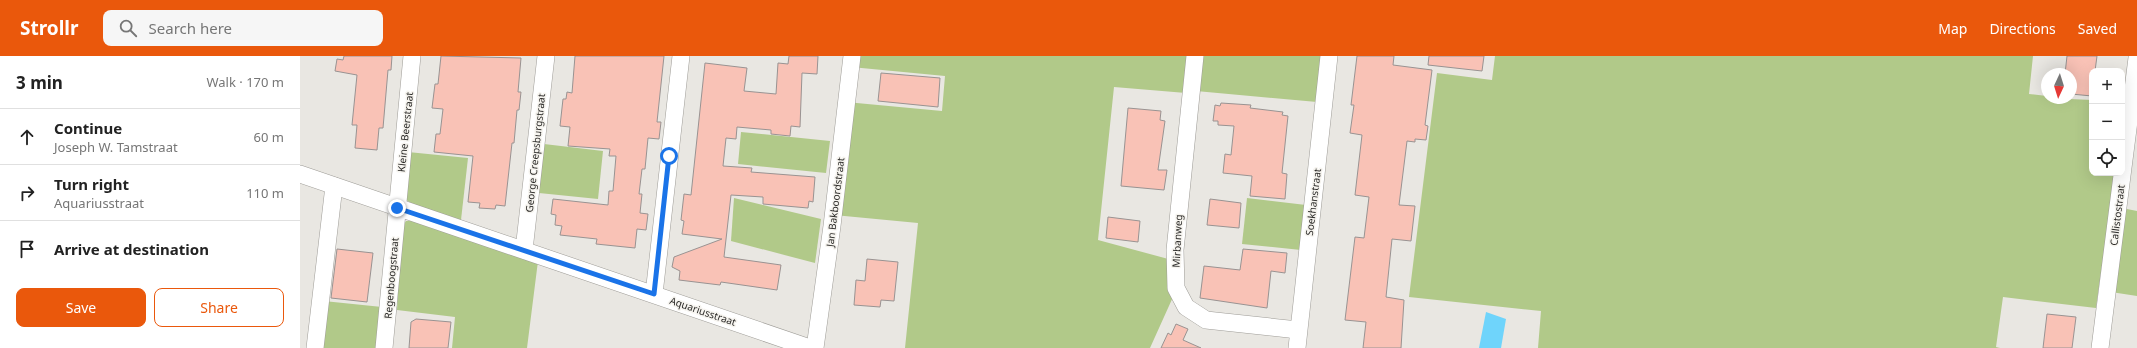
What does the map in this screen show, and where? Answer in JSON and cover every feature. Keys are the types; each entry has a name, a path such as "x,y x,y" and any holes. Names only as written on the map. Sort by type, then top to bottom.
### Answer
{"street":[{"name":"Kleine Beerstraat","path":"397,208 412,56"},
{"name":"George Creepsburgstraat","path":"524,250 546,56"},
{"path":"654,294 681,56"},
{"name":"Jan Bakboordstraat","path":"815,348 832,226 852,56"},
{"name":"Mirbanweg","path":"1195,56 1175,250 1176,288 1186,307 1206,320 1298,330"},
{"name":"Soekhanstraat","path":"1296,348 1329,56"},
{"name":"Callistostraat","path":"2100,348 2137,58"},
{"name":"Aquariusstraat","path":"300,174 810,348"},
{"path":"314,348 334,186"},
{"name":"Regenboogstraat","path":"384,348 397,208"}],"green space":[{"path":"852,56 1190,56 1186,93 1114,87 1098,240 1172,260 1173,297 1150,348 905,348 918,223 834,215 846,102 942,111 945,76 851,67"},
{"path":"1200,56 1322,56 1317,102 1196,91"},
{"path":"1495,56 2033,56 2029,94 2041,95 2041,104 2077,104 2077,99 2089,100 2089,176 2115,176 2096,308 2003,297 1996,347 2000,348 1538,348 1541,311 1409,297 1437,73 1492,80"},
{"path":"741,132 830,141 826,173 738,164"},
{"path":"544,144 603,151 598,199 539,193"},
{"path":"408,152 468,158 461,220 413,205 404,198"},
{"path":"734,198 821,219 815,263 731,241"},
{"path":"1247,198 1306,205 1301,250 1242,244"},
{"path":"2122,208 2137,211 2137,296 2111,292"},
{"path":"406,221 414,221 538,261 527,348 452,348 455,317 397,310 401,229"},
{"path":"314,300 382,307 378,348 309,348"}],"water":[{"path":"1486,312 1506,319 1501,348 1479,348"}],"building":[{"path":"344,56 392,56 391,70 388,70 383,128 379,128 377,150 355,148 357,125 352,125 357,75 335,71 337,59 343,60"},
{"path":"441,56 521,58 518,92 521,92 519,110 517,110 514,143 512,143 505,206 496,205 495,209 479,208 480,203 468,202 473,156 434,152 436,134 440,134 443,109 432,108 435,84 438,84"},
{"path":"575,56 664,56 657,122 661,122 659,139 648,138 645,169 642,169 639,194 642,194 640,213 648,214 646,230 637,229 635,248 596,244 597,239 560,235 562,226 555,225 556,215 551,214 553,199 608,205 609,191 613,191 616,156 609,156 610,149 568,146 570,127 560,126 563,99 566,99 567,92 572,93"},
{"path":"789,56 818,56 817,74 802,73 800,127 791,126 790,136 771,134 771,130 737,127 736,139 726,138 723,166 752,168 751,172 815,177 813,202 809,201 808,208 763,204 763,197 731,195 724,257 781,265 777,290 721,282 720,285 679,280 680,271 672,267 674,257 722,239 682,234 684,221 681,220 684,194 691,195 705,63 747,68 744,91 776,94 778,63 788,64"},
{"path":"1357,56 1394,56 1393,65 1432,70 1425,125 1428,126 1426,140 1415,139 1415,142 1407,141 1399,205 1415,206 1411,241 1392,239 1386,297 1404,300 1401,348 1363,348 1366,322 1345,320 1355,237 1364,238 1369,197 1355,195 1362,135 1350,133 1354,105 1351,105"},
{"path":"1429,56 1484,56 1482,71 1428,65"},
{"path":"2067,56 2097,56 2095,68 2089,68 2089,96 2077,95 2077,68 2066,68"},
{"path":"881,73 940,78 938,107 878,101"},
{"path":"1221,103 1251,105 1250,108 1283,112 1282,115 1288,116 1282,173 1287,174 1285,199 1250,196 1252,176 1223,173 1225,154 1231,155 1234,126 1218,125 1218,121 1213,121 1215,105 1220,106"},
{"path":"1128,108 1161,111 1160,120 1165,121 1158,170 1167,170 1164,190 1121,186"},
{"path":"1210,199 1241,203 1239,228 1207,225"},
{"path":"1108,217 1140,221 1138,242 1106,238"},
{"path":"337,249 373,253 367,302 331,298"},
{"path":"1243,249 1287,253 1285,273 1271,271 1267,308 1200,298 1204,266 1240,270"},
{"path":"867,259 898,262 894,301 881,300 880,307 854,305 856,280 865,281"},
{"path":"2047,314 2076,317 2072,348 2043,348"},
{"path":"416,319 451,322 448,348 409,348 411,322"},
{"path":"1176,324 1188,329 1183,340 1201,348 1161,348 1168,333 1171,335"}],"route":[{"path":"397,208 654,294 669,156"}]}
